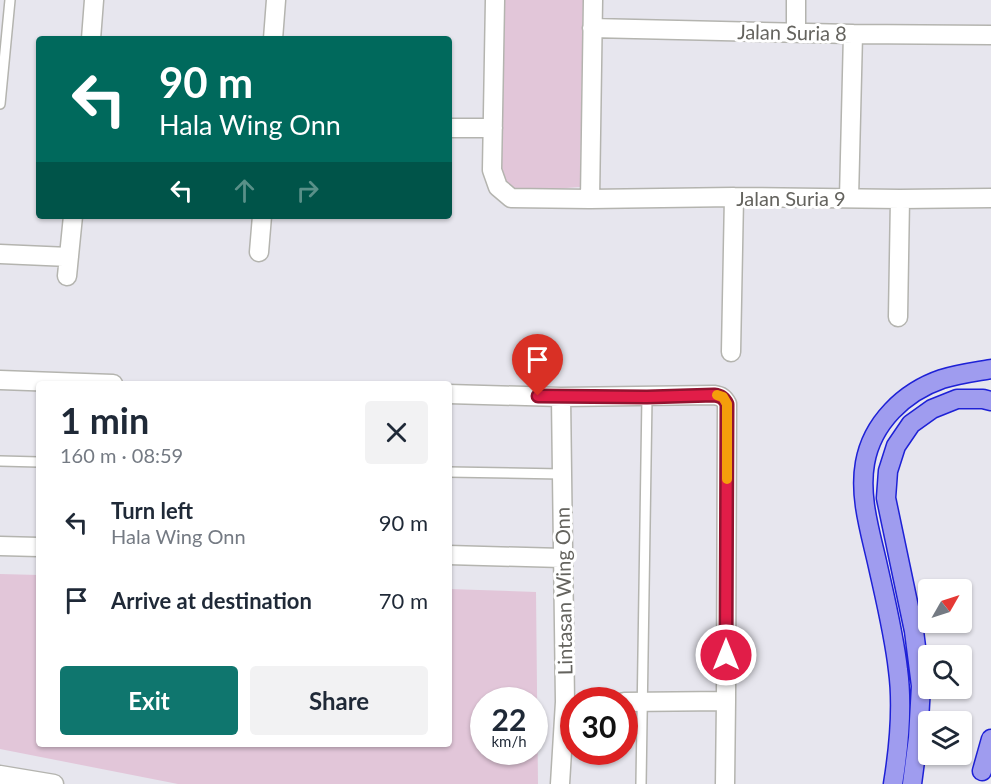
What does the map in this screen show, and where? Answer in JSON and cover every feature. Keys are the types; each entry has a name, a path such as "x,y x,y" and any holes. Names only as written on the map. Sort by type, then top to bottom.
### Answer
{"highway":[{"path":"893,784 900,721 898,671 866,513 865,464 869,449 884,420 908,396 942,379 991,369"},
{"path":"912,784 921,686 914,630 886,498 888,471 896,446 911,424 932,409 957,399 991,401"},
{"path":"982,771 991,739"}],"street":[{"path":"91,36 94,0"},
{"path":"273,36 276,0"},
{"name":"Jalan Suria 9","path":"495,0 492,170 498,187 511,198 991,198"},
{"path":"590,199 592,0"},
{"path":"796,0 796,32"},
{"name":"Jalan Suria 8","path":"592,28 991,35"},
{"path":"849,198 853,34"},
{"path":"452,128 493,128"},
{"path":"731,352 734,197"},
{"path":"898,317 900,199"},
{"path":"67,276 73,219"},
{"path":"259,252 262,219"},
{"path":"0,254 69,257"},
{"path":"0,380 36,381"},
{"path":"452,394 561,397 714,395 723,397 727,404 724,784"},
{"name":"Lintasan Wing Onn","path":"561,397 562,558 568,687"},
{"path":"0,546 36,547"},
{"path":"452,555 562,558"},
{"path":"638,701 726,700"},
{"name":"Lintasan Wing Onn","path":"560,784 562,765"},
{"path":"0,775 54,784"}],"lane":[{"path":"0,104 10,0"},
{"path":"641,784 647,397"},
{"path":"0,461 36,462"},
{"path":"452,471 562,474"}],"shaded area":[{"path":"499,0 583,0 580,187 512,192 499,179"},
{"path":"0,574 36,575 36,747 452,747 452,589 536,592 537,687 470,687 470,765 538,765 538,784 178,784 0,749"}],"slow traffic":[{"path":"717,395 723,397 727,404 727,479"}],"route":[{"path":"538,396 714,395 723,397 727,404 726,655"}]}
